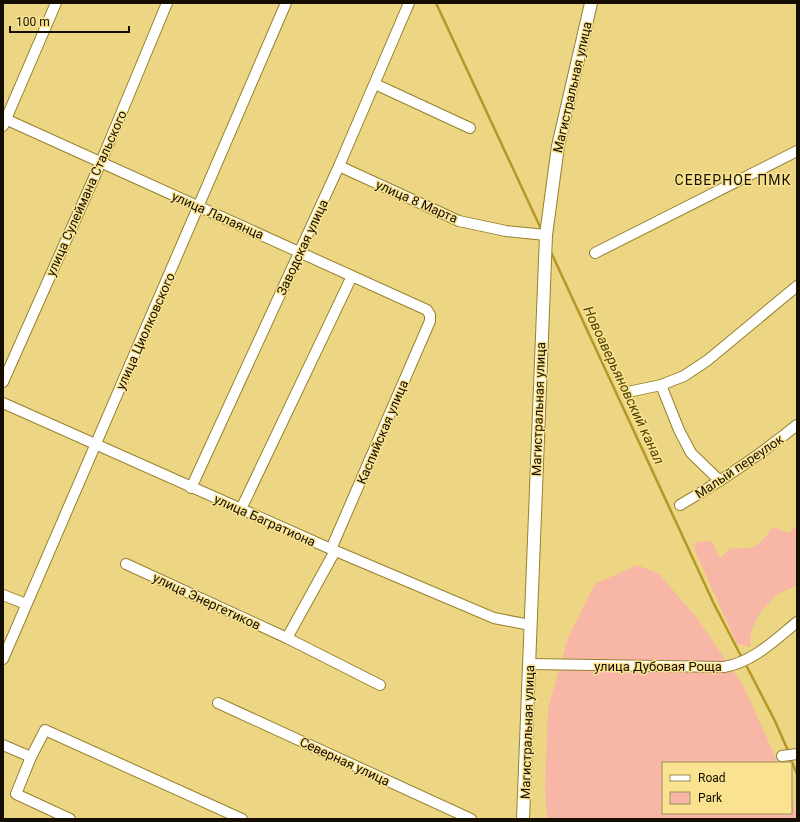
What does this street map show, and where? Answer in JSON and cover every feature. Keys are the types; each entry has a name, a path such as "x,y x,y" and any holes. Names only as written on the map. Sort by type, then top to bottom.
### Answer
{"main road":[{"name":"Магистральная улица","path":"523,819 546,235 558,146 591,3"}],"street":[{"path":"4,121 56,3"},
{"name":"улица Сулеймана Стальского","path":"3,382 101,162 167,3"},
{"name":"улица Циолковского","path":"3,659 94,444 200,207 286,3"},
{"name":"Заводская улица","path":"190,488 339,166 409,3"},
{"path":"374,84 470,128"},
{"name":"улица Лалаянца","path":"4,121 101,162 300,252 427,310 430,315"},
{"path":"595,253 797,151"},
{"name":"улица 8 Марта","path":"339,166 459,221 506,231 546,235"},
{"path":"241,509 352,276"},
{"path":"628,392 661,385 684,376 708,360 797,286"},
{"name":"Каспийская улица","path":"333,550 430,321 430,315"},
{"path":"661,385 678,430 691,453 720,481"},
{"name":"улица Багратиона","path":"3,404 190,488 494,618 530,625"},
{"name":"Малый переулок","path":"680,505 720,481 772,445 797,425"},
{"path":"287,638 333,550"},
{"name":"улица Энергетиков","path":"126,564 287,638 380,685"},
{"path":"3,595 26,604"},
{"name":"улица Дубовая Роща","path":"529,664 716,667 738,664 756,654 797,622"},
{"name":"Северная улица","path":"218,703 471,819"},
{"path":"70,819 16,794 31,757 45,730 242,819"},
{"path":"3,745 31,757"},
{"path":"782,756 797,754"}],"green space":[{"path":"797,525 797,585 776,595 760,613 751,631 750,647 737,644 695,551 695,542 712,541 720,558 731,548 751,548 755,546 773,527 789,533"},
{"path":"637,565 659,574 697,618 744,687 778,762 662,762 662,814 792,814 792,796 797,819 547,819 545,788 548,709 568,638 595,584"}],"waterway":[{"name":"Новоаверьяновский канал","path":"436,3 542,231"},
{"name":"Новоаверьяновский канал","path":"550,250 714,604 742,658"},
{"name":"Новоаверьяновский канал","path":"745,663 775,721 789,753"},
{"name":"Новоаверьяновский канал","path":"790,758 792,762"},
{"name":"Новоаверьяновский канал","path":"792,763 797,774"}],"district":[{"name":"СЕВЕРНОЕ ПМК","path":"733,180"}]}
